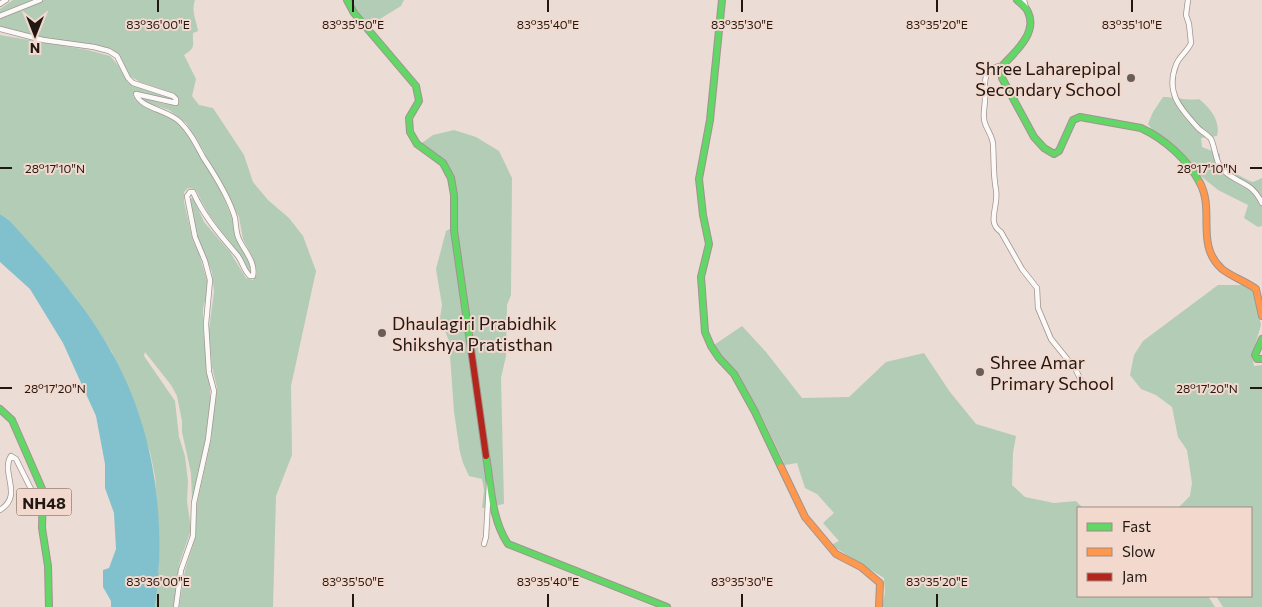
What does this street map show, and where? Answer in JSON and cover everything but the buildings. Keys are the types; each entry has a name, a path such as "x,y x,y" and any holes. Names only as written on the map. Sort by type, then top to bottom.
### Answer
{"main road":[{"path":"347,0 354,13 416,86 420,102 409,119 410,133 419,147 443,162 451,178 454,200 454,230 494,508 499,529 508,544 667,607"},
{"path":"722,0 714,89 699,179 703,215 709,244 701,277 705,332 711,346 734,374 755,412 805,517 836,554 861,567 880,583 879,607"},
{"path":"1017,0 1026,8 1031,20 1031,27 1026,40 1004,65 1001,73 1034,137 1054,154 1059,151 1073,120 1080,117 1141,128 1150,131 1162,139 1176,151 1196,175 1204,190 1206,197 1205,236 1207,247 1212,256 1225,272 1256,289 1262,316"},
{"path":"1262,339 1255,356 1262,359"},
{"name":"NH48","path":"0,409 12,420 43,490 42,528 48,566 50,607"}],"street":[{"path":"0,4 6,0"},
{"path":"0,16 40,0"},
{"path":"1024,0 1026,8"},
{"path":"1188,0 1186,15 1191,43 1176,63 1172,81 1174,97 1194,123 1210,138 1218,162 1224,170 1247,184 1256,192 1262,203"},
{"path":"0,29 43,40 109,51 117,56 128,78 133,83 173,96 176,99 176,103 136,94 137,98 145,105 175,117 192,134 219,183 235,219 237,236 252,262 254,273 253,276 250,276 246,273 237,255 207,218 193,192 190,192 187,196 195,237 205,261 210,280 206,324 209,372 214,391 208,440 194,503 193,536 181,570 176,607"},
{"path":"1004,65 996,66 990,70 986,75 984,89 984,119 993,143 997,195 993,224 1001,232 1022,269 1037,288 1038,308 1051,339 1076,370 1084,388"},
{"path":"0,510 7,505 10,498 6,469 7,460 11,456 16,459 42,512"},
{"path":"484,544 489,474"}],"green space":[{"path":"13,0 195,0 194,12 198,31 193,33 192,48 184,55 196,79 192,96 199,105 213,108 244,155 253,182 268,200 289,218 303,236 316,271 291,386 292,455 276,496 273,607 179,607 185,570 195,539 197,504 211,440 217,388 212,367 209,330 214,292 212,272 197,237 190,199 193,198 204,222 230,252 246,278 253,280 257,273 253,258 243,239 239,217 197,139 186,123 169,110 145,102 142,97 169,104 178,104 179,98 130,76 121,58 112,51 43,38 0,27 0,9"},
{"path":"350,0 404,0 401,6 370,25 362,19"},
{"path":"0,35 88,50 110,56 118,65 128,83 174,99 173,101 141,93 136,93 133,96 143,106 170,116 195,143 200,156 220,189 248,257 251,273 249,273 237,252 209,214 197,192 194,189 188,188 184,192 184,202 193,241 208,284 203,308 203,329 210,389 205,444 194,498 192,499 191,473 182,432 182,421 177,396 171,385 145,352 144,356 175,401 179,437 185,456 188,482 187,501 191,530 179,564 174,607 155,607 159,565 159,530 155,476 150,452 112,352 76,298 10,221 0,214"},
{"path":"1163,97 1199,99 1211,111 1216,120 1217,136 1201,138 1202,147 1220,154 1220,161 1225,170 1253,182 1262,178 1262,226 1258,227 1244,218 1248,205 1218,190 1197,173 1175,147 1154,132 1148,124"},
{"path":"454,130 476,137 499,151 512,178 511,295 507,305 506,356 501,378 504,504 482,508 484,490 482,479 469,476 460,452 454,412 449,341 440,318 442,305 436,269 446,231 456,226 452,173 419,145 433,135"},
{"path":"1218,285 1244,285 1253,292 1261,325 1252,356 1254,366 1262,365 1262,607 1223,607 1217,597 1252,597 1252,507 1179,507 1190,496 1192,483 1187,450 1178,437 1172,407 1156,395 1141,389 1130,375 1134,355 1143,341"},
{"path":"742,326 766,352 802,398 849,397 886,362 924,353 950,392 976,424 1016,436 1013,453 1012,485 1025,497 1054,503 1076,501 1082,507 1077,507 1077,597 1209,597 1215,607 882,607 885,592 884,578 831,545 839,541 823,523 834,513 817,494 805,488 797,463 785,465 761,415 737,376 714,345"}],"water":[{"path":"0,214 10,221 24,236 78,301 112,353 127,382 139,413 148,445 158,509 158,575 155,607 111,607 111,601 103,587 103,570 109,568 116,549 114,513 105,488 105,464 96,416 63,343 30,289 0,262"}],"traffic: fast":[{"path":"347,0 354,13 416,86 419,101 409,118 410,132 417,144 443,163 451,178 454,195 454,230 470,342"},
{"path":"722,0 710,120 699,179 703,215 709,244 701,277 705,332 719,358 734,374 755,412 781,467"},
{"path":"1017,0 1028,12 1030,27 1024,42 1002,66 1002,78 1034,137 1044,148 1054,154 1059,151 1073,120 1080,117 1141,128 1159,138 1175,151 1189,166 1200,183"},
{"path":"1262,339 1255,355 1257,359 1262,359"},
{"path":"0,409 12,420 43,491 42,528 48,566 49,607"},
{"path":"486,456 495,513 502,534 508,544 667,607"}],"traffic: slow":[{"path":"1200,183 1206,205 1207,239 1214,260 1226,272 1256,289 1262,316"},
{"path":"781,467 805,517 836,554 861,567 880,583 879,607"}],"traffic: jam":[{"path":"470,342 486,456"}],"place":[{"name":"Shree Laharepipal Secondary School","path":"1131,78"},
{"name":"Dhaulagiri Prabidhik Shikshya Pratisthan","path":"382,333"},
{"name":"Shree Amar Primary School","path":"980,372"}]}
